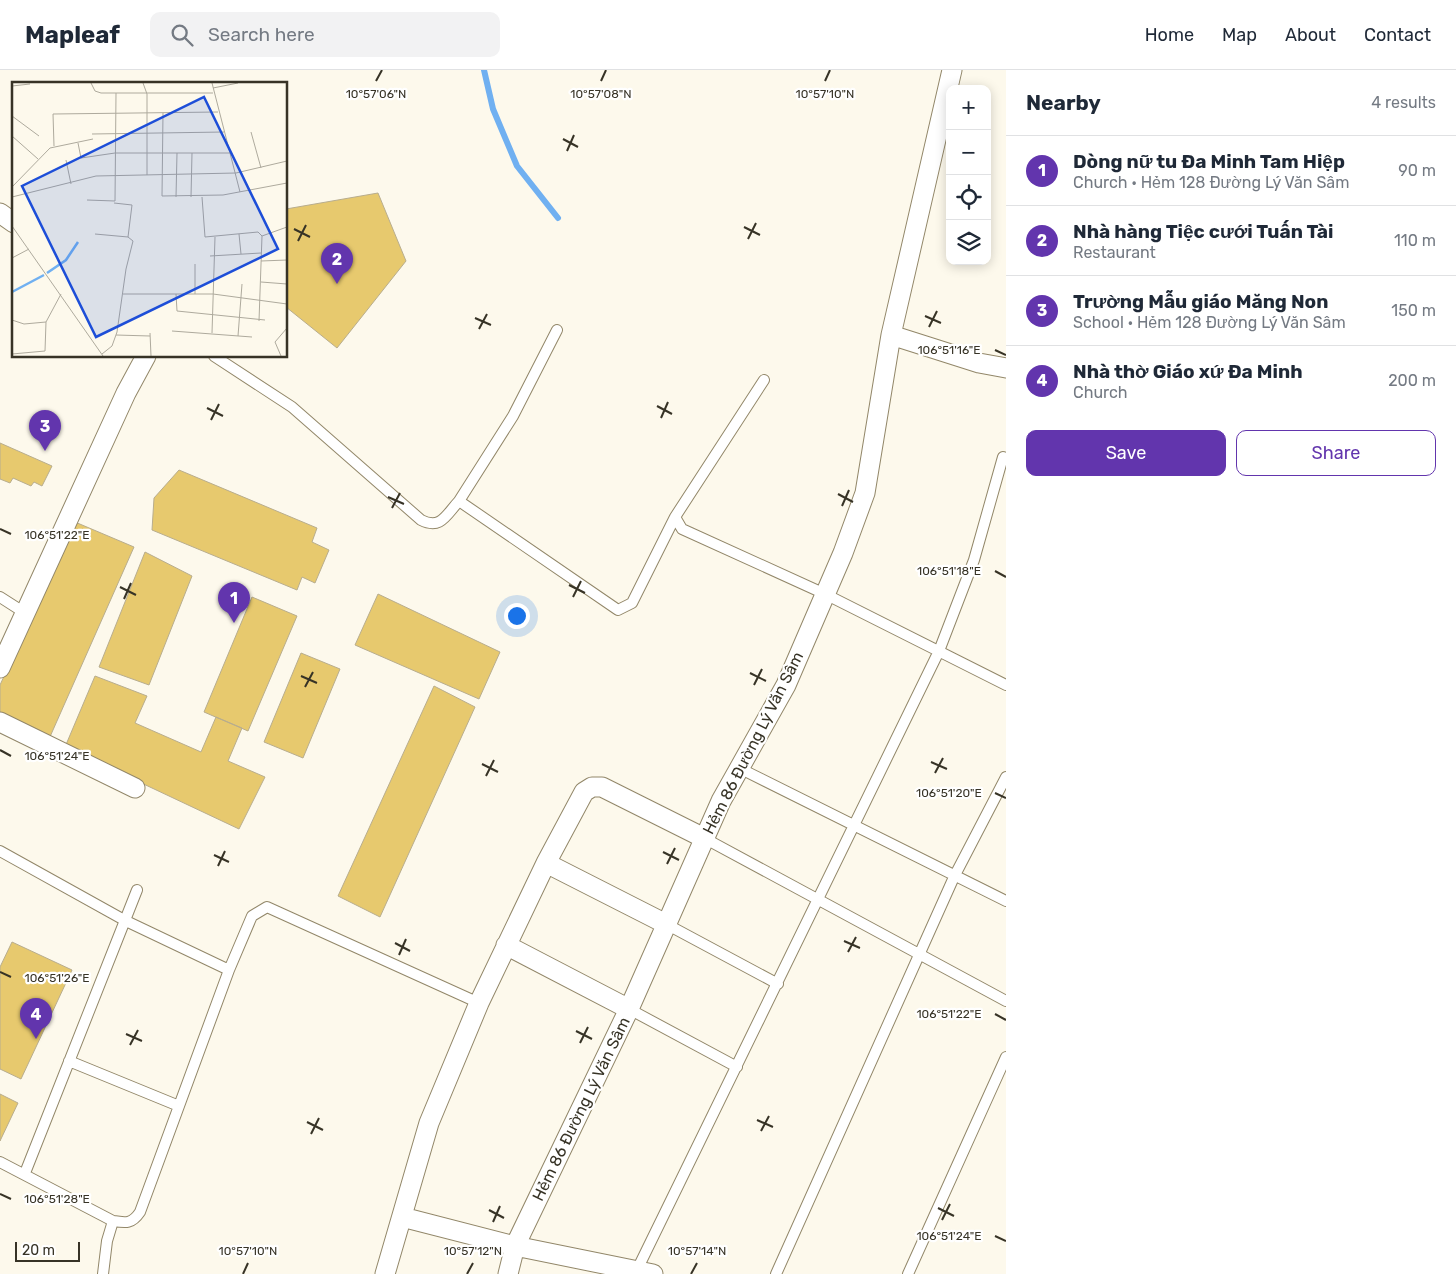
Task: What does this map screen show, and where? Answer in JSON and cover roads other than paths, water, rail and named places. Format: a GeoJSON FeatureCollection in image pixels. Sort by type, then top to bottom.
{"type":"FeatureCollection","features":[{"type":"Feature","properties":{"kind":"street","name":"Hẻm 86 Đường Lý Văn Sâm"},"geometry":{"type":"LineString","coordinates":[[508,1274],[515,1246],[629,1009],[721,801],[786,685],[865,493],[891,335],[952,70]]}},
{"type":"Feature","properties":{"kind":"street"},"geometry":{"type":"LineString","coordinates":[[0,213],[12,221]]}},
{"type":"Feature","properties":{"kind":"street"},"geometry":{"type":"LineString","coordinates":[[891,335],[979,363],[1006,368]]}},
{"type":"Feature","properties":{"kind":"street"},"geometry":{"type":"LineString","coordinates":[[0,668],[126,392],[145,358]]}},
{"type":"Feature","properties":{"kind":"street"},"geometry":{"type":"LineString","coordinates":[[0,722],[135,788]]}},
{"type":"Feature","properties":{"kind":"street"},"geometry":{"type":"LineString","coordinates":[[385,1274],[429,1123],[479,1003],[546,862],[584,792],[592,787],[602,787],[704,838]]}},
{"type":"Feature","properties":{"kind":"street"},"geometry":{"type":"LineString","coordinates":[[546,862],[666,924]]}},
{"type":"Feature","properties":{"kind":"street"},"geometry":{"type":"LineString","coordinates":[[506,946],[629,1009]]}},
{"type":"Feature","properties":{"kind":"street"},"geometry":{"type":"LineString","coordinates":[[402,1217],[515,1246],[645,1273]]}},
{"type":"Feature","properties":{"kind":"lane"},"geometry":{"type":"LineString","coordinates":[[217,358],[292,407],[421,520],[431,525],[439,523],[458,500],[513,416],[557,330]]}},
{"type":"Feature","properties":{"kind":"lane"},"geometry":{"type":"LineString","coordinates":[[458,500],[618,610],[632,603],[675,517],[764,380]]}},
{"type":"Feature","properties":{"kind":"lane"},"geometry":{"type":"LineString","coordinates":[[645,1273],[737,1067],[939,650],[974,560],[1003,457],[1006,458]]}},
{"type":"Feature","properties":{"kind":"lane"},"geometry":{"type":"LineString","coordinates":[[675,517],[682,529],[825,594],[1006,685]]}},
{"type":"Feature","properties":{"kind":"lane"},"geometry":{"type":"LineString","coordinates":[[0,597],[25,613]]}},
{"type":"Feature","properties":{"kind":"lane"},"geometry":{"type":"LineString","coordinates":[[740,768],[954,877],[1006,901]]}},
{"type":"Feature","properties":{"kind":"lane"},"geometry":{"type":"LineString","coordinates":[[776,1274],[954,877],[1006,776]]}},
{"type":"Feature","properties":{"kind":"lane"},"geometry":{"type":"LineString","coordinates":[[704,838],[919,956],[1006,1001]]}},
{"type":"Feature","properties":{"kind":"lane"},"geometry":{"type":"LineString","coordinates":[[0,852],[126,921],[229,970]]}},
{"type":"Feature","properties":{"kind":"lane"},"geometry":{"type":"LineString","coordinates":[[25,1174],[137,890]]}},
{"type":"Feature","properties":{"kind":"lane"},"geometry":{"type":"LineString","coordinates":[[0,1162],[113,1221],[126,1223],[134,1220],[140,1212],[229,970],[252,916],[267,907],[479,1003]]}},
{"type":"Feature","properties":{"kind":"lane"},"geometry":{"type":"LineString","coordinates":[[666,924],[778,984]]}},
{"type":"Feature","properties":{"kind":"lane"},"geometry":{"type":"LineString","coordinates":[[629,1009],[737,1067]]}},
{"type":"Feature","properties":{"kind":"lane"},"geometry":{"type":"LineString","coordinates":[[908,1274],[1006,1057]]}},
{"type":"Feature","properties":{"kind":"lane"},"geometry":{"type":"LineString","coordinates":[[70,1061],[179,1106]]}},
{"type":"Feature","properties":{"kind":"lane"},"geometry":{"type":"LineString","coordinates":[[103,1274],[107,1241],[113,1221]]}},
{"type":"Feature","properties":{"kind":"waterway"},"geometry":{"type":"LineString","coordinates":[[484,70],[493,109],[517,166],[558,218]]}},
{"type":"Feature","properties":{"kind":"place","name":"Nhà hàng Tiệc cưới Tuấn Tài"},"geometry":{"type":"Point","coordinates":[337,284]}},
{"type":"Feature","properties":{"kind":"place","name":"Trường Mẫu giáo Măng Non"},"geometry":{"type":"Point","coordinates":[45,451]}},
{"type":"Feature","properties":{"kind":"place","name":"Dòng nữ tu Đa Minh Tam Hiệp"},"geometry":{"type":"Point","coordinates":[234,623]}},
{"type":"Feature","properties":{"kind":"place","name":"Nhà thờ Giáo xứ Đa Minh"},"geometry":{"type":"Point","coordinates":[36,1039]}}]}
